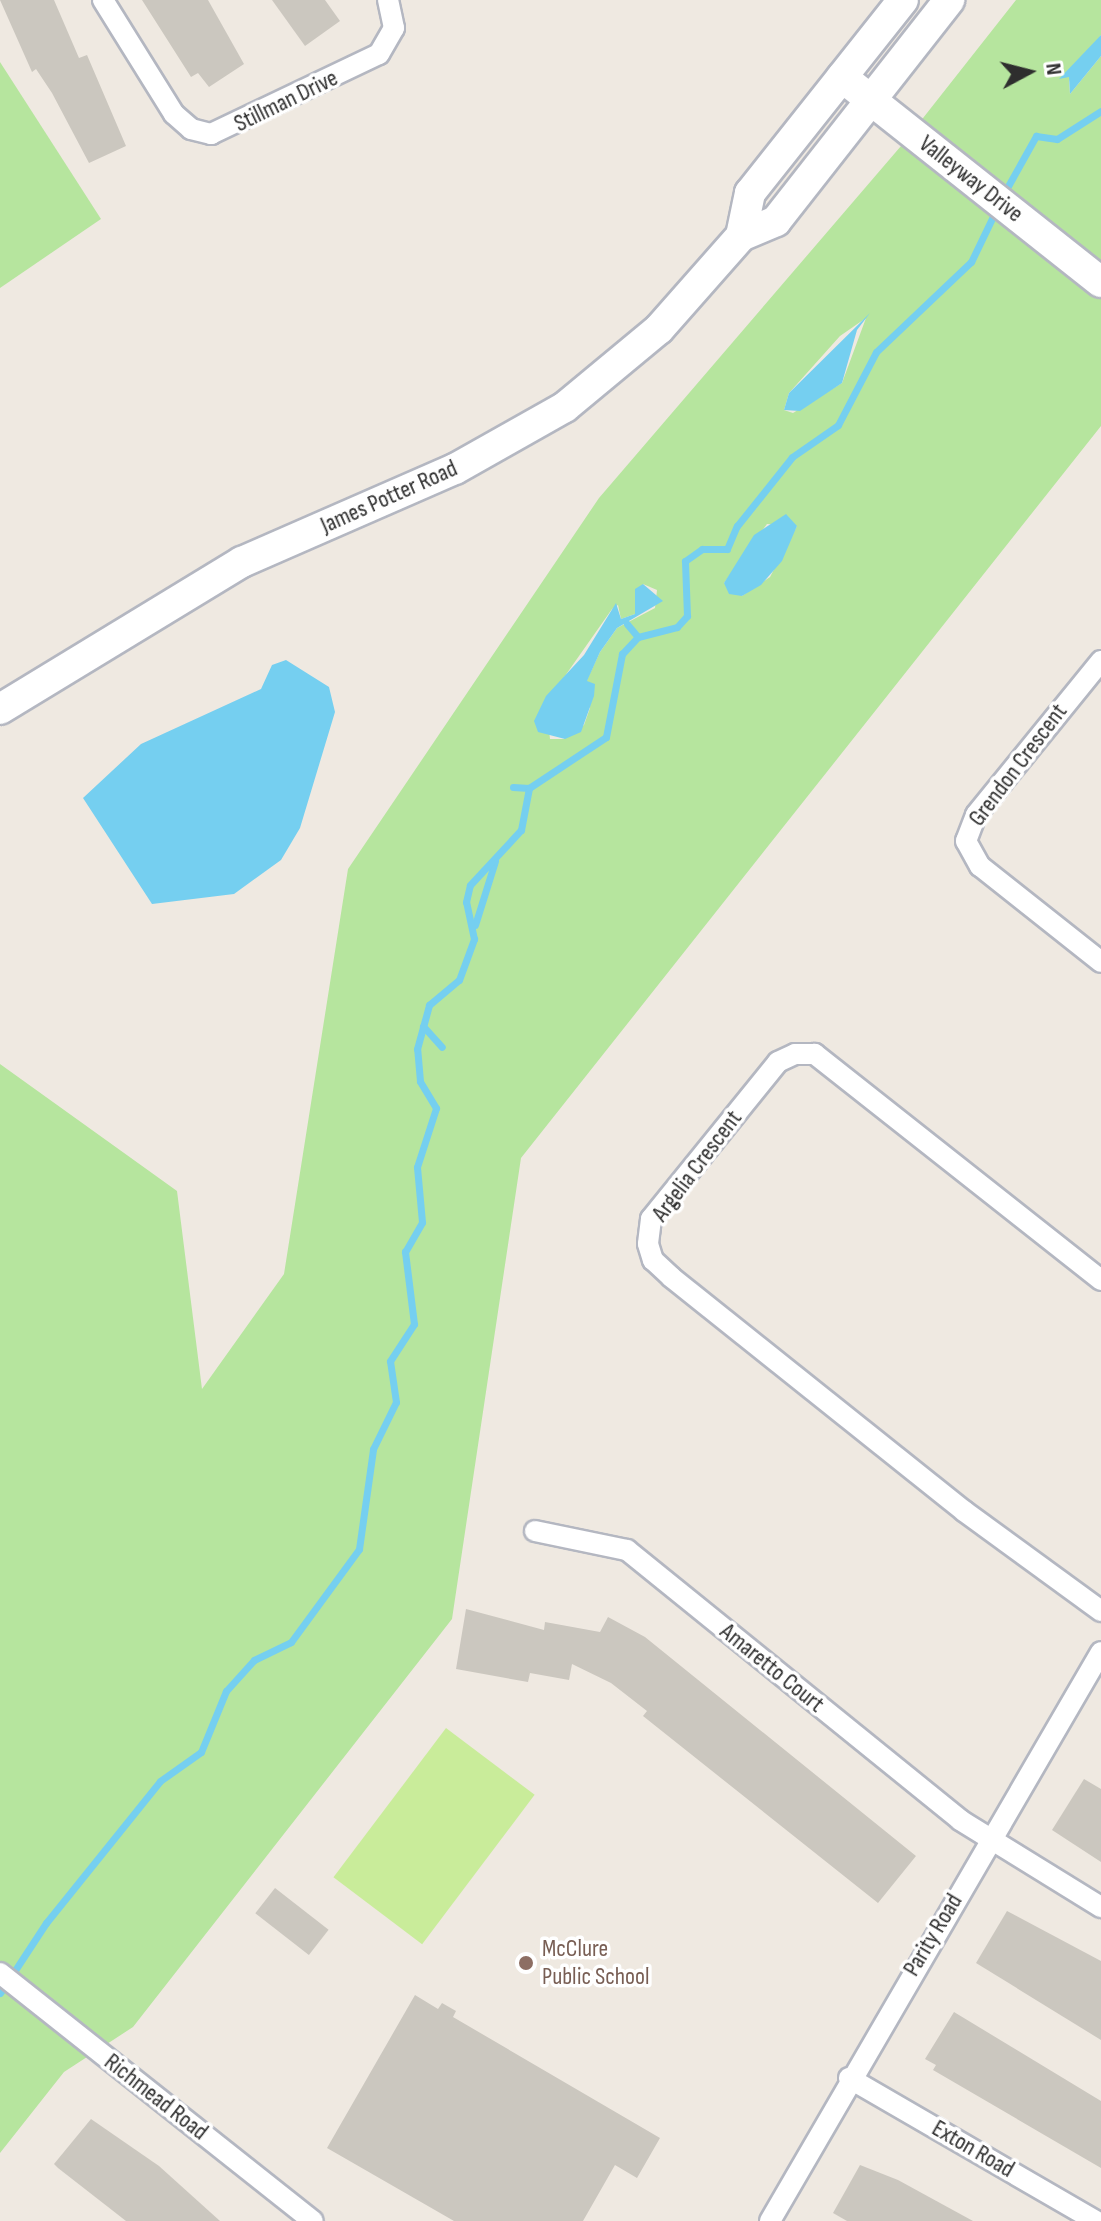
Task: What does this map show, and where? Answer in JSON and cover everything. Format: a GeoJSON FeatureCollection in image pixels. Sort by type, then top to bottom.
{"type":"FeatureCollection","features":[{"type":"Feature","properties":{"kind":"main road","name":"James Potter Road"},"geometry":{"type":"LineString","coordinates":[[741,236],[750,193],[903,0]]}},
{"type":"Feature","properties":{"kind":"main road","name":"James Potter Road"},"geometry":{"type":"LineString","coordinates":[[0,709],[242,562],[455,469],[565,407],[659,329],[741,236],[776,221],[949,0]]}},
{"type":"Feature","properties":{"kind":"main road","name":"Valleyway Drive"},"geometry":{"type":"LineString","coordinates":[[842,77],[1101,282]]}},
{"type":"Feature","properties":{"kind":"street","name":"Stillman Drive"},"geometry":{"type":"LineString","coordinates":[[103,0],[174,114],[191,129],[211,134],[379,54],[394,28],[388,0]]}},
{"type":"Feature","properties":{"kind":"street","name":"Grendon Crescent"},"geometry":{"type":"LineString","coordinates":[[1101,661],[976,815],[966,841],[980,866],[1101,962]]}},
{"type":"Feature","properties":{"kind":"street","name":"Argelia Crescent"},"geometry":{"type":"LineString","coordinates":[[1101,1280],[815,1054],[795,1054],[778,1062],[651,1219],[648,1244],[653,1260],[671,1277],[964,1511],[1101,1611]]}},
{"type":"Feature","properties":{"kind":"street","name":"Amaretto Court"},"geometry":{"type":"LineString","coordinates":[[535,1531],[627,1550],[990,1843],[1101,1907]]}},
{"type":"Feature","properties":{"kind":"street","name":"Parity Road"},"geometry":{"type":"LineString","coordinates":[[770,2221],[849,2078],[1101,1652]]}},
{"type":"Feature","properties":{"kind":"street","name":"Richmead Road"},"geometry":{"type":"LineString","coordinates":[[0,1973],[313,2221]]}},
{"type":"Feature","properties":{"kind":"street","name":"Exton Road"},"geometry":{"type":"LineString","coordinates":[[849,2078],[1096,2221]]}},
{"type":"Feature","properties":{"kind":"green space"},"geometry":{"type":"Polygon","coordinates":[[[1016,0],[1101,0],[1101,35],[1069,81],[1070,94],[1101,56],[1101,426],[521,1158],[452,1619],[133,2027],[64,2072],[0,2153],[0,1064],[177,1191],[202,1389],[284,1274],[348,869],[599,498],[901,146],[1016,0]],[[866,318],[840,336],[789,393],[784,410],[793,413],[842,383],[866,318]],[[767,524],[724,583],[742,596],[770,577],[797,526],[767,524]],[[643,584],[635,614],[621,619],[618,605],[612,609],[546,703],[550,739],[564,739],[584,725],[590,708],[586,682],[600,652],[617,628],[655,608],[657,590],[643,584]]]}},
{"type":"Feature","properties":{"kind":"green space"},"geometry":{"type":"Polygon","coordinates":[[[0,62],[101,219],[0,288],[0,62]]]}},
{"type":"Feature","properties":{"kind":"green space"},"geometry":{"type":"Polygon","coordinates":[[[446,1728],[535,1795],[422,1944],[333,1877],[446,1728]]]}},
{"type":"Feature","properties":{"kind":"water"},"geometry":{"type":"Polygon","coordinates":[[[1101,35],[1101,56],[1070,94],[1069,77],[1059,79],[1101,35]]]}},
{"type":"Feature","properties":{"kind":"water"},"geometry":{"type":"Polygon","coordinates":[[[870,313],[857,330],[842,383],[800,411],[784,410],[789,393],[870,313]]]}},
{"type":"Feature","properties":{"kind":"water"},"geometry":{"type":"Polygon","coordinates":[[[786,514],[797,526],[782,561],[761,585],[742,596],[729,594],[724,583],[754,535],[786,514]]]}},
{"type":"Feature","properties":{"kind":"water"},"geometry":{"type":"Polygon","coordinates":[[[643,584],[663,601],[617,628],[600,652],[587,681],[595,684],[594,696],[581,732],[565,739],[538,732],[534,721],[546,696],[584,655],[616,603],[621,619],[635,614],[635,589],[643,584]]]}},
{"type":"Feature","properties":{"kind":"water"},"geometry":{"type":"Polygon","coordinates":[[[286,660],[329,687],[335,712],[300,828],[281,860],[234,894],[152,904],[83,798],[141,744],[261,689],[272,665],[286,660]]]}},
{"type":"Feature","properties":{"kind":"building"},"geometry":{"type":"Polygon","coordinates":[[[0,0],[54,0],[79,58],[87,55],[126,146],[89,163],[52,93],[36,69],[32,72],[0,0]]]}},
{"type":"Feature","properties":{"kind":"building"},"geometry":{"type":"Polygon","coordinates":[[[142,0],[208,0],[244,64],[209,87],[198,73],[191,77],[142,0]]]}},
{"type":"Feature","properties":{"kind":"building"},"geometry":{"type":"Polygon","coordinates":[[[272,0],[325,0],[340,21],[305,46],[272,0]]]}},
{"type":"Feature","properties":{"kind":"building"},"geometry":{"type":"Polygon","coordinates":[[[466,1609],[544,1630],[545,1622],[600,1632],[608,1617],[645,1637],[916,1856],[878,1903],[643,1716],[647,1711],[611,1683],[572,1664],[569,1680],[530,1673],[528,1682],[456,1669],[466,1609]]]}},
{"type":"Feature","properties":{"kind":"building"},"geometry":{"type":"Polygon","coordinates":[[[1084,1779],[1101,1789],[1101,1862],[1052,1830],[1084,1779]]]}},
{"type":"Feature","properties":{"kind":"building"},"geometry":{"type":"Polygon","coordinates":[[[275,1888],[329,1930],[309,1955],[255,1913],[275,1888]]]}},
{"type":"Feature","properties":{"kind":"building"},"geometry":{"type":"Polygon","coordinates":[[[1007,1911],[1101,1961],[1101,2040],[976,1963],[1007,1911]]]}},
{"type":"Feature","properties":{"kind":"building"},"geometry":{"type":"Polygon","coordinates":[[[415,1995],[438,2009],[442,2003],[456,2011],[453,2017],[660,2138],[637,2178],[615,2165],[583,2221],[454,2221],[327,2148],[415,1995]]]}},
{"type":"Feature","properties":{"kind":"building"},"geometry":{"type":"Polygon","coordinates":[[[954,2012],[1101,2101],[1101,2168],[933,2070],[936,2065],[925,2059],[954,2012]]]}},
{"type":"Feature","properties":{"kind":"building"},"geometry":{"type":"Polygon","coordinates":[[[91,2119],[159,2166],[220,2221],[126,2221],[58,2168],[54,2164],[91,2119]]]}},
{"type":"Feature","properties":{"kind":"building"},"geometry":{"type":"Polygon","coordinates":[[[860,2165],[898,2180],[973,2221],[847,2221],[833,2213],[860,2165]]]}},
{"type":"Feature","properties":{"kind":"waterway"},"geometry":{"type":"LineString","coordinates":[[1003,195],[1036,136],[1057,139],[1101,111]]}},
{"type":"Feature","properties":{"kind":"waterway"},"geometry":{"type":"LineString","coordinates":[[0,1993],[46,1923],[160,1781],[201,1752],[226,1691],[254,1660],[291,1642],[359,1549],[373,1449],[396,1402],[390,1361],[414,1324],[405,1252],[422,1222],[417,1167],[436,1108],[420,1081],[417,1049],[429,1005],[459,980],[474,939],[466,902],[470,885],[521,830],[529,788],[606,737],[622,654],[638,637],[677,627],[687,616],[685,561],[702,549],[727,549],[737,526],[792,457],[838,425],[876,352],[971,262],[996,210]]}},
{"type":"Feature","properties":{"kind":"waterway"},"geometry":{"type":"LineString","coordinates":[[627,624],[638,637]]}},
{"type":"Feature","properties":{"kind":"waterway"},"geometry":{"type":"LineString","coordinates":[[513,787],[529,788]]}},
{"type":"Feature","properties":{"kind":"waterway"},"geometry":{"type":"LineString","coordinates":[[475,925],[495,861]]}},
{"type":"Feature","properties":{"kind":"waterway"},"geometry":{"type":"LineString","coordinates":[[423,1026],[442,1047]]}},
{"type":"Feature","properties":{"kind":"place","name":"McClure Public School"},"geometry":{"type":"Point","coordinates":[526,1963]}}]}
